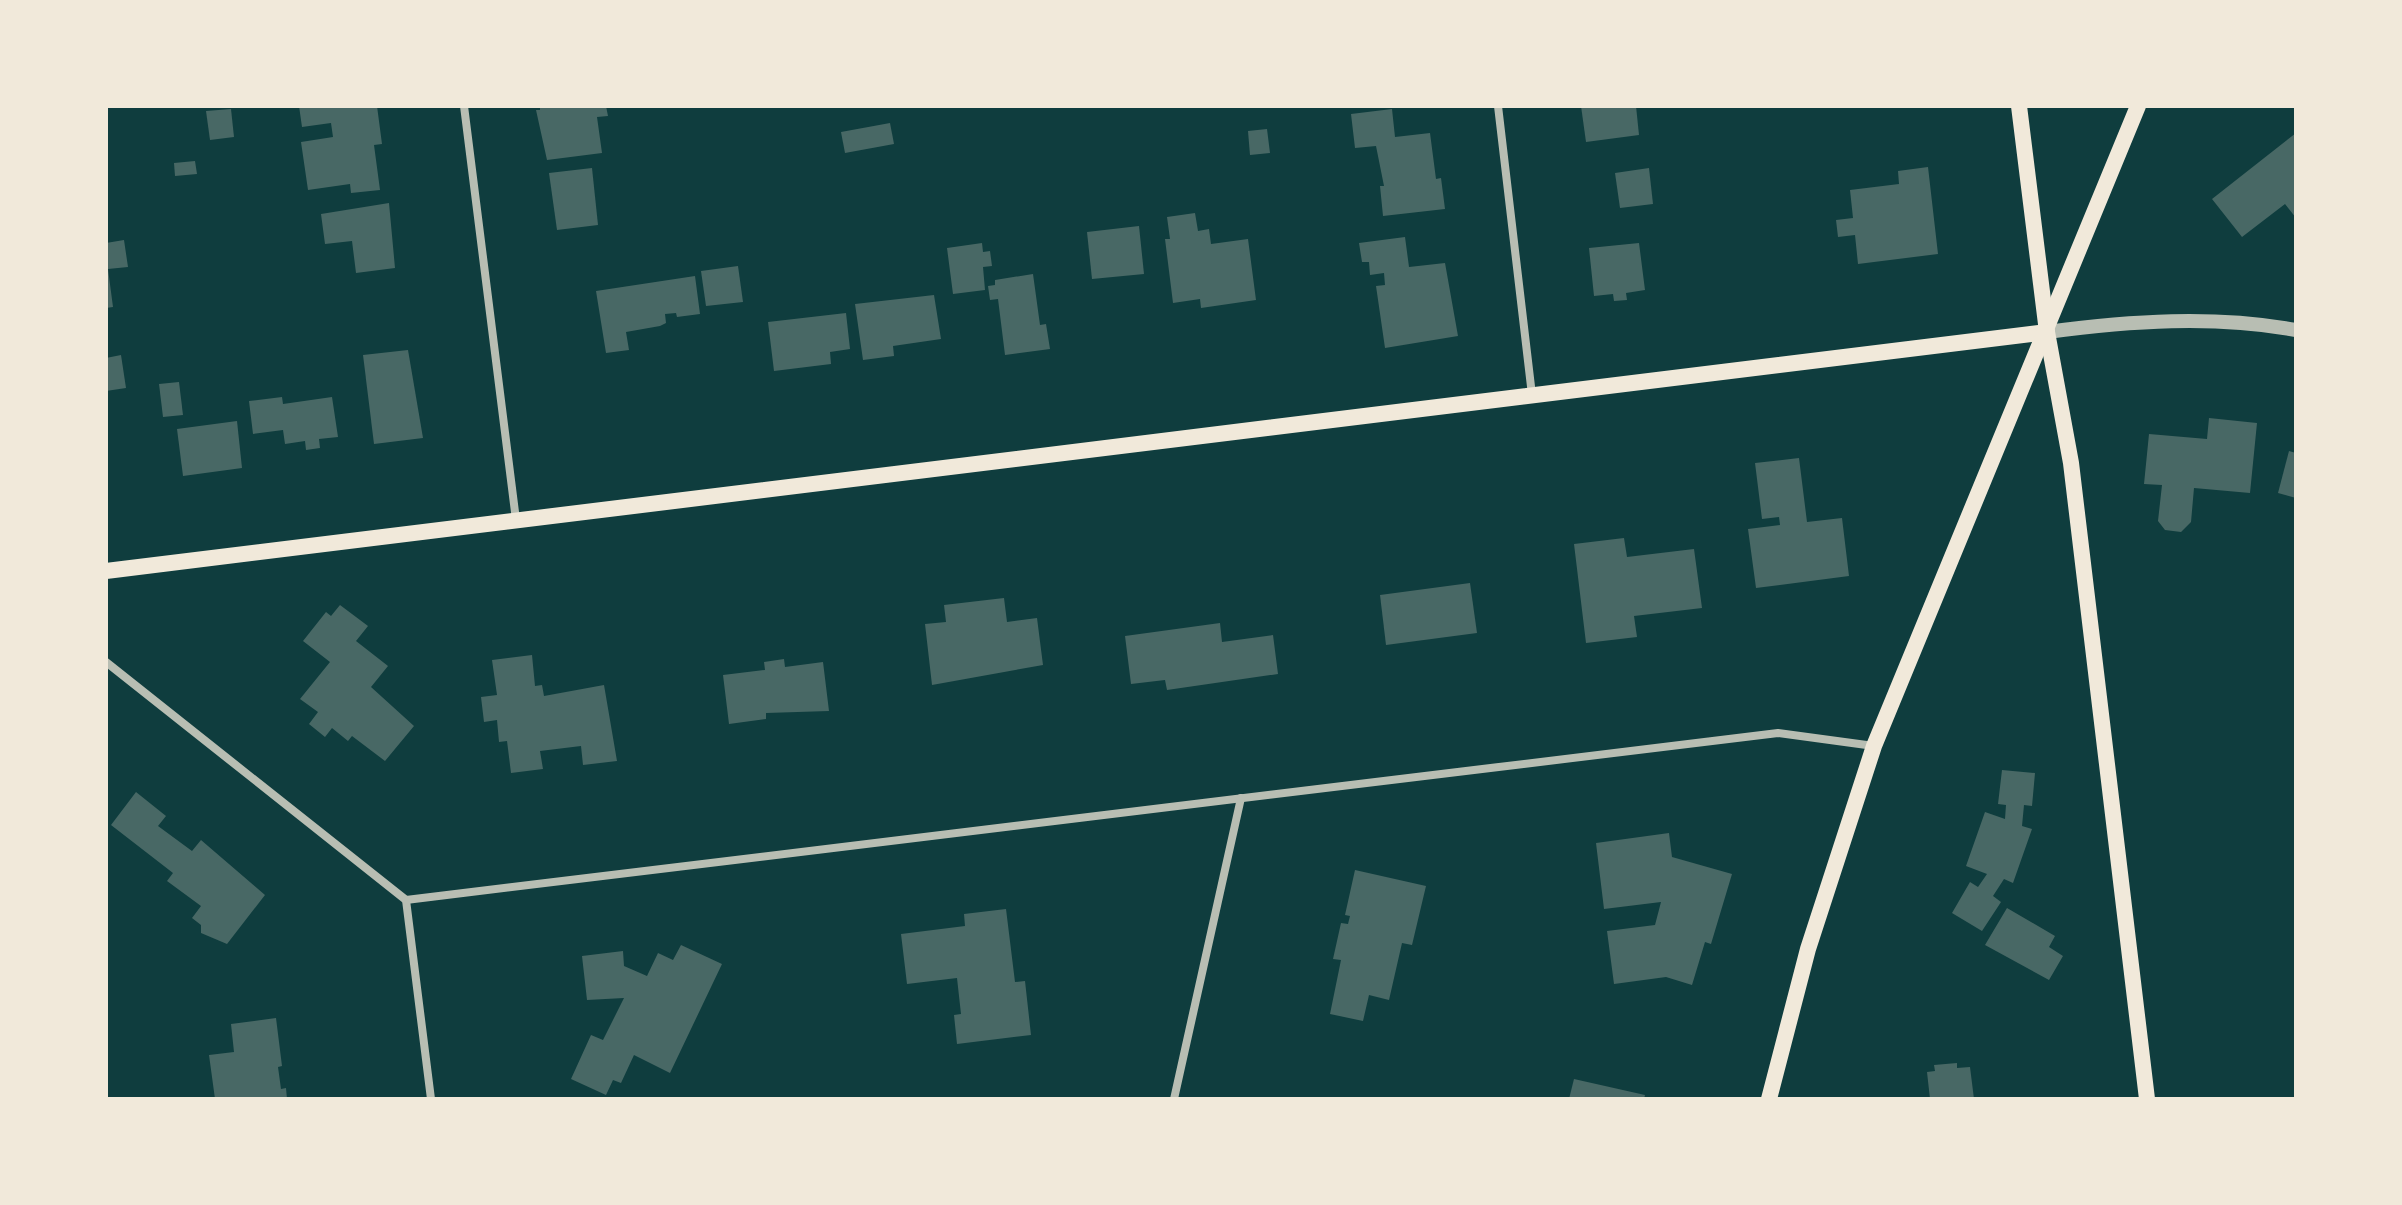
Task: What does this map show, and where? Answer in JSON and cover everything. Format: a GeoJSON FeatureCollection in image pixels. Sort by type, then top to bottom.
{"type":"FeatureCollection","features":[{"type":"Feature","properties":{"kind":"main road"},"geometry":{"type":"LineString","coordinates":[[2019,106],[2047,332],[2071,463],[2147,1099]]}},
{"type":"Feature","properties":{"kind":"main road"},"geometry":{"type":"LineString","coordinates":[[1769,1099],[1808,949],[1874,746],[2138,106]]}},
{"type":"Feature","properties":{"kind":"main road"},"geometry":{"type":"LineString","coordinates":[[106,571],[2047,332]]}},
{"type":"Feature","properties":{"kind":"street"},"geometry":{"type":"LineString","coordinates":[[464,106],[516,520]]}},
{"type":"Feature","properties":{"kind":"street"},"geometry":{"type":"LineString","coordinates":[[1498,106],[1532,397]]}},
{"type":"Feature","properties":{"kind":"street"},"geometry":{"type":"LineString","coordinates":[[2047,332],[2175,320],[2248,323],[2296,330]]}},
{"type":"Feature","properties":{"kind":"street"},"geometry":{"type":"LineString","coordinates":[[106,662],[406,900],[431,1099]]}},
{"type":"Feature","properties":{"kind":"street"},"geometry":{"type":"LineString","coordinates":[[406,900],[1778,733],[1874,746]]}},
{"type":"Feature","properties":{"kind":"street"},"geometry":{"type":"LineString","coordinates":[[1174,1099],[1241,798]]}},
{"type":"Feature","properties":{"kind":"building"},"geometry":{"type":"Polygon","coordinates":[[[299,106],[377,106],[382,144],[374,145],[380,190],[351,193],[350,184],[308,190],[301,142],[333,137],[331,123],[302,127],[299,106]]]}},
{"type":"Feature","properties":{"kind":"building"},"geometry":{"type":"Polygon","coordinates":[[[540,106],[606,106],[608,116],[597,117],[602,153],[547,160],[536,110],[540,110],[540,106]]]}},
{"type":"Feature","properties":{"kind":"building"},"geometry":{"type":"Polygon","coordinates":[[[1581,106],[1636,106],[1639,135],[1586,142],[1581,106]]]}},
{"type":"Feature","properties":{"kind":"building"},"geometry":{"type":"Polygon","coordinates":[[[231,109],[234,137],[210,140],[206,111],[231,109]]]}},
{"type":"Feature","properties":{"kind":"building"},"geometry":{"type":"Polygon","coordinates":[[[1392,109],[1395,137],[1430,133],[1436,179],[1441,178],[1445,209],[1383,216],[1380,186],[1384,186],[1376,146],[1355,148],[1351,114],[1392,109]]]}},
{"type":"Feature","properties":{"kind":"building"},"geometry":{"type":"Polygon","coordinates":[[[890,123],[894,144],[845,153],[841,132],[890,123]]]}},
{"type":"Feature","properties":{"kind":"building"},"geometry":{"type":"Polygon","coordinates":[[[1267,129],[1270,153],[1250,155],[1248,131],[1267,129]]]}},
{"type":"Feature","properties":{"kind":"building"},"geometry":{"type":"Polygon","coordinates":[[[2296,133],[2296,218],[2285,204],[2242,237],[2212,199],[2296,133]]]}},
{"type":"Feature","properties":{"kind":"building"},"geometry":{"type":"Polygon","coordinates":[[[195,161],[197,174],[175,176],[174,163],[195,161]]]}},
{"type":"Feature","properties":{"kind":"building"},"geometry":{"type":"Polygon","coordinates":[[[1928,167],[1938,254],[1858,264],[1855,235],[1838,237],[1836,220],[1853,218],[1850,190],[1899,184],[1898,171],[1928,167]]]}},
{"type":"Feature","properties":{"kind":"building"},"geometry":{"type":"Polygon","coordinates":[[[592,168],[598,225],[557,230],[549,173],[592,168]]]}},
{"type":"Feature","properties":{"kind":"building"},"geometry":{"type":"Polygon","coordinates":[[[1649,168],[1653,204],[1620,208],[1615,173],[1649,168]]]}},
{"type":"Feature","properties":{"kind":"building"},"geometry":{"type":"Polygon","coordinates":[[[389,203],[395,268],[356,273],[352,241],[325,244],[321,214],[389,203]]]}},
{"type":"Feature","properties":{"kind":"building"},"geometry":{"type":"Polygon","coordinates":[[[1195,213],[1198,231],[1209,229],[1211,244],[1248,239],[1256,300],[1201,308],[1200,299],[1173,303],[1165,239],[1170,239],[1167,217],[1195,213]]]}},
{"type":"Feature","properties":{"kind":"building"},"geometry":{"type":"Polygon","coordinates":[[[1139,226],[1144,274],[1092,279],[1087,232],[1139,226]]]}},
{"type":"Feature","properties":{"kind":"building"},"geometry":{"type":"Polygon","coordinates":[[[1405,237],[1409,267],[1445,263],[1458,336],[1385,348],[1376,286],[1385,285],[1384,273],[1370,275],[1369,262],[1362,262],[1359,243],[1405,237]]]}},
{"type":"Feature","properties":{"kind":"building"},"geometry":{"type":"Polygon","coordinates":[[[124,240],[128,267],[108,269],[113,307],[106,308],[106,243],[124,240]]]}},
{"type":"Feature","properties":{"kind":"building"},"geometry":{"type":"Polygon","coordinates":[[[982,243],[983,252],[990,251],[992,266],[983,267],[985,290],[953,294],[947,248],[982,243]]]}},
{"type":"Feature","properties":{"kind":"building"},"geometry":{"type":"Polygon","coordinates":[[[1639,243],[1645,290],[1626,293],[1627,300],[1614,301],[1613,294],[1594,296],[1589,248],[1639,243]]]}},
{"type":"Feature","properties":{"kind":"building"},"geometry":{"type":"Polygon","coordinates":[[[738,266],[743,302],[706,306],[701,271],[738,266]]]}},
{"type":"Feature","properties":{"kind":"building"},"geometry":{"type":"Polygon","coordinates":[[[1033,274],[1040,325],[1046,324],[1050,349],[1005,355],[998,299],[990,300],[988,286],[995,285],[995,280],[1033,274]]]}},
{"type":"Feature","properties":{"kind":"building"},"geometry":{"type":"Polygon","coordinates":[[[695,276],[700,314],[677,317],[676,313],[665,314],[666,323],[660,326],[626,332],[629,350],[606,353],[596,291],[695,276]]]}},
{"type":"Feature","properties":{"kind":"building"},"geometry":{"type":"Polygon","coordinates":[[[934,295],[941,339],[893,346],[894,356],[863,360],[855,304],[934,295]]]}},
{"type":"Feature","properties":{"kind":"building"},"geometry":{"type":"Polygon","coordinates":[[[846,313],[850,349],[830,352],[831,364],[774,371],[768,322],[846,313]]]}},
{"type":"Feature","properties":{"kind":"building"},"geometry":{"type":"Polygon","coordinates":[[[408,350],[423,438],[374,444],[363,355],[408,350]]]}},
{"type":"Feature","properties":{"kind":"building"},"geometry":{"type":"Polygon","coordinates":[[[121,355],[126,388],[106,391],[106,358],[121,355]]]}},
{"type":"Feature","properties":{"kind":"building"},"geometry":{"type":"Polygon","coordinates":[[[179,382],[183,415],[163,417],[159,384],[179,382]]]}},
{"type":"Feature","properties":{"kind":"building"},"geometry":{"type":"Polygon","coordinates":[[[282,397],[283,404],[332,397],[338,437],[319,439],[320,448],[306,450],[305,441],[285,444],[283,430],[253,434],[249,401],[282,397]]]}},
{"type":"Feature","properties":{"kind":"building"},"geometry":{"type":"Polygon","coordinates":[[[2209,418],[2257,423],[2250,493],[2194,488],[2191,522],[2181,532],[2165,530],[2158,521],[2162,485],[2144,484],[2149,434],[2207,439],[2209,418]]]}},
{"type":"Feature","properties":{"kind":"building"},"geometry":{"type":"Polygon","coordinates":[[[237,421],[242,468],[183,476],[177,429],[237,421]]]}},
{"type":"Feature","properties":{"kind":"building"},"geometry":{"type":"Polygon","coordinates":[[[2289,451],[2296,453],[2296,498],[2278,493],[2289,451]]]}},
{"type":"Feature","properties":{"kind":"building"},"geometry":{"type":"Polygon","coordinates":[[[1799,458],[1807,522],[1842,518],[1849,576],[1756,588],[1748,529],[1780,525],[1779,517],[1762,519],[1755,463],[1799,458]]]}},
{"type":"Feature","properties":{"kind":"building"},"geometry":{"type":"Polygon","coordinates":[[[1624,538],[1627,557],[1694,549],[1702,608],[1634,616],[1637,637],[1586,643],[1574,544],[1624,538]]]}},
{"type":"Feature","properties":{"kind":"building"},"geometry":{"type":"Polygon","coordinates":[[[1470,583],[1477,633],[1386,645],[1380,595],[1470,583]]]}},
{"type":"Feature","properties":{"kind":"building"},"geometry":{"type":"Polygon","coordinates":[[[1004,598],[1007,622],[1037,618],[1043,665],[932,685],[925,624],[946,622],[944,605],[1004,598]]]}},
{"type":"Feature","properties":{"kind":"building"},"geometry":{"type":"Polygon","coordinates":[[[340,605],[368,626],[356,641],[388,666],[371,687],[414,726],[385,761],[352,736],[348,741],[332,728],[325,737],[309,724],[318,712],[300,699],[330,662],[303,641],[326,612],[331,616],[340,605]]]}},
{"type":"Feature","properties":{"kind":"building"},"geometry":{"type":"Polygon","coordinates":[[[1220,623],[1222,642],[1273,635],[1278,674],[1167,690],[1165,680],[1131,684],[1125,636],[1220,623]]]}},
{"type":"Feature","properties":{"kind":"building"},"geometry":{"type":"Polygon","coordinates":[[[532,655],[535,686],[542,685],[544,696],[604,685],[617,761],[583,765],[581,746],[540,751],[543,769],[511,773],[507,741],[499,742],[497,720],[484,722],[481,697],[497,695],[492,660],[532,655]]]}},
{"type":"Feature","properties":{"kind":"building"},"geometry":{"type":"Polygon","coordinates":[[[784,659],[785,667],[823,662],[829,711],[766,713],[766,719],[729,724],[723,675],[765,670],[764,662],[784,659]]]}},
{"type":"Feature","properties":{"kind":"building"},"geometry":{"type":"Polygon","coordinates":[[[2002,770],[2035,773],[2032,806],[2024,805],[2022,826],[2032,829],[2013,883],[2004,879],[1993,896],[2001,902],[1982,931],[1952,913],[1970,882],[1978,887],[1987,874],[1966,866],[1985,812],[2005,819],[2006,805],[1998,804],[2002,770]]]}},
{"type":"Feature","properties":{"kind":"building"},"geometry":{"type":"Polygon","coordinates":[[[136,792],[166,816],[158,826],[192,851],[201,840],[265,895],[227,944],[201,933],[201,925],[192,918],[201,906],[167,881],[173,873],[111,825],[136,792]]]}},
{"type":"Feature","properties":{"kind":"building"},"geometry":{"type":"Polygon","coordinates":[[[1669,833],[1672,857],[1732,874],[1711,944],[1705,942],[1692,985],[1666,977],[1614,984],[1607,931],[1655,925],[1661,902],[1604,909],[1596,843],[1669,833]]]}},
{"type":"Feature","properties":{"kind":"building"},"geometry":{"type":"Polygon","coordinates":[[[1355,870],[1426,886],[1412,945],[1402,943],[1389,1000],[1369,995],[1363,1021],[1330,1014],[1341,960],[1333,959],[1341,923],[1348,924],[1350,916],[1345,915],[1355,870]]]}},
{"type":"Feature","properties":{"kind":"building"},"geometry":{"type":"Polygon","coordinates":[[[2007,908],[2055,936],[2049,947],[2063,956],[2049,980],[1985,945],[2007,908]]]}},
{"type":"Feature","properties":{"kind":"building"},"geometry":{"type":"Polygon","coordinates":[[[1006,909],[1015,982],[1025,981],[1031,1035],[957,1044],[954,1015],[961,1014],[957,978],[907,984],[901,934],[965,926],[964,914],[1006,909]]]}},
{"type":"Feature","properties":{"kind":"building"},"geometry":{"type":"Polygon","coordinates":[[[681,945],[722,964],[670,1073],[634,1055],[621,1083],[613,1080],[606,1095],[571,1079],[591,1035],[603,1040],[624,998],[587,1000],[582,956],[623,951],[624,966],[647,976],[658,953],[673,960],[681,945]]]}},
{"type":"Feature","properties":{"kind":"building"},"geometry":{"type":"Polygon","coordinates":[[[276,1018],[282,1066],[278,1067],[281,1089],[286,1088],[287,1099],[215,1099],[209,1055],[234,1052],[231,1024],[276,1018]]]}},
{"type":"Feature","properties":{"kind":"building"},"geometry":{"type":"Polygon","coordinates":[[[1957,1063],[1957,1068],[1970,1067],[1974,1099],[1930,1099],[1927,1072],[1935,1071],[1934,1065],[1957,1063]]]}},
{"type":"Feature","properties":{"kind":"building"},"geometry":{"type":"Polygon","coordinates":[[[1574,1079],[1645,1095],[1644,1099],[1569,1099],[1574,1079]]]}}]}
